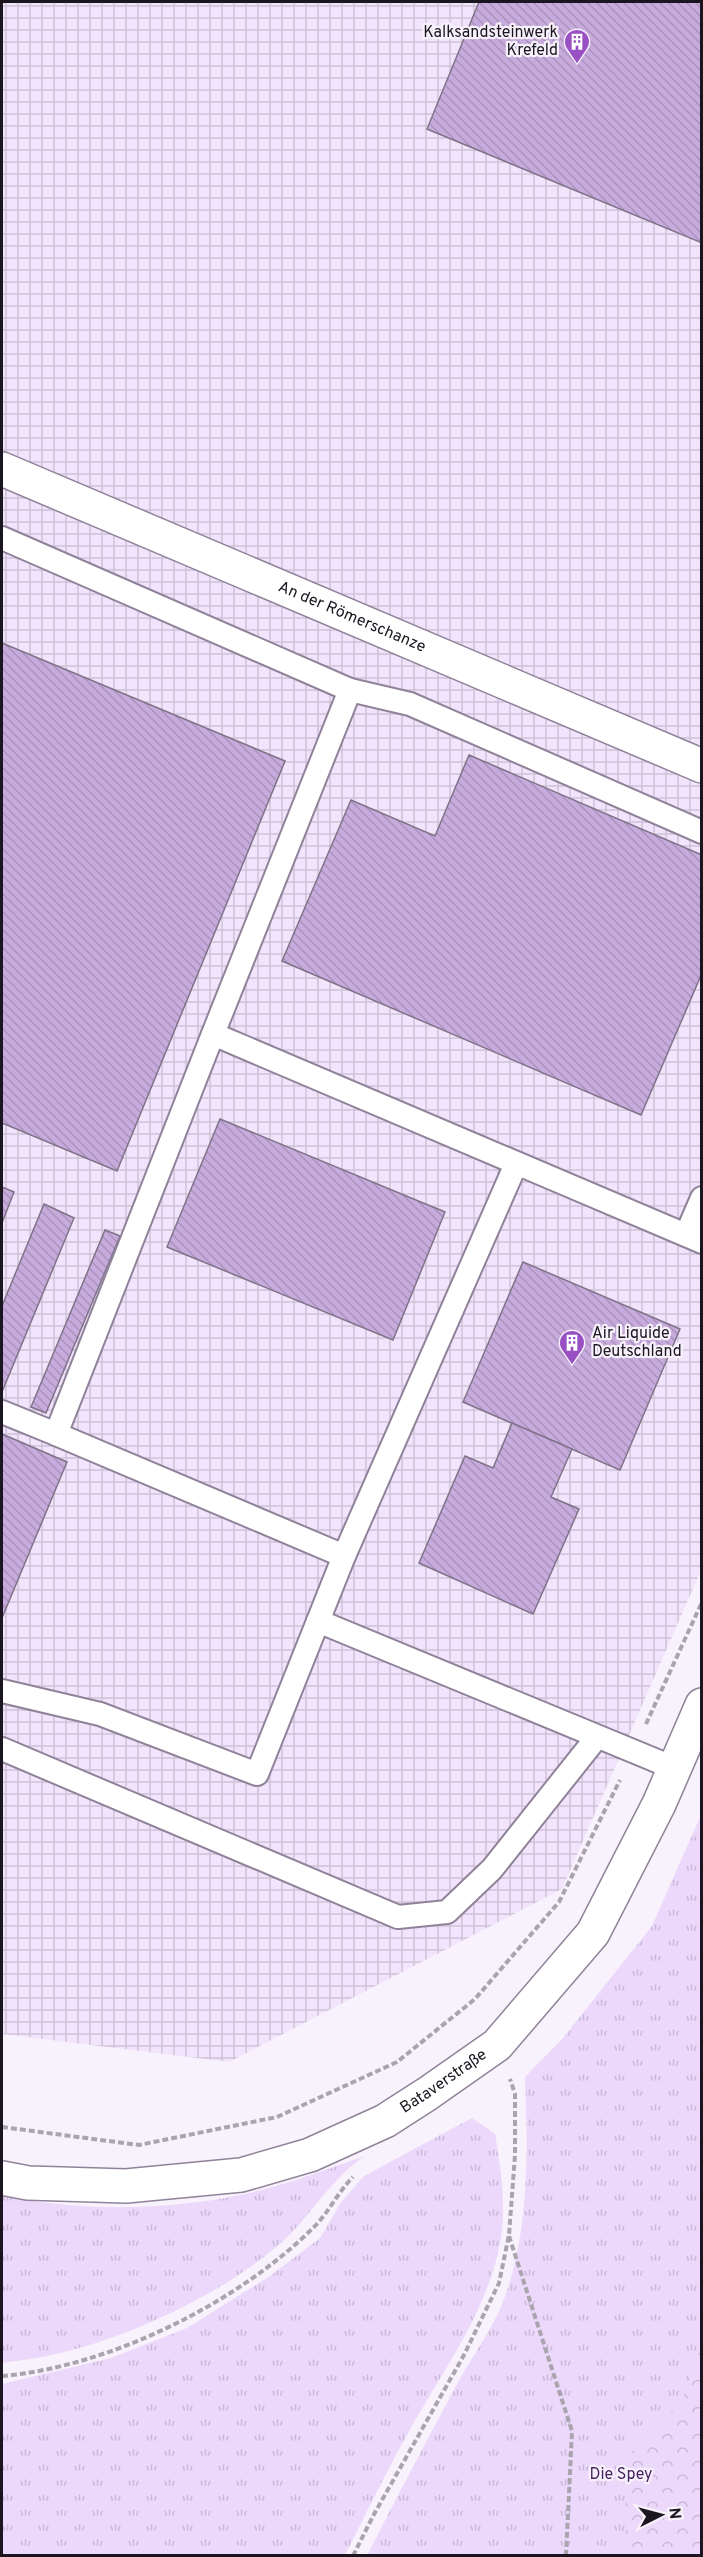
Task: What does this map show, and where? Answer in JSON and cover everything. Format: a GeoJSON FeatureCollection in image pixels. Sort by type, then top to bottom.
{"type":"FeatureCollection","features":[{"type":"Feature","properties":{"kind":"street","name":"An der Römerschanze"},"geometry":{"type":"LineString","coordinates":[[2,469],[702,766]]}},
{"type":"Feature","properties":{"kind":"street","name":"Bataverstraße"},"geometry":{"type":"LineString","coordinates":[[2,2178],[28,2183],[126,2186],[241,2175],[310,2155],[385,2121],[497,2045],[593,1934],[659,1804],[702,1705]]}},
{"type":"Feature","properties":{"kind":"lane"},"geometry":{"type":"LineString","coordinates":[[2,538],[350,690],[411,704],[702,832]]}},
{"type":"Feature","properties":{"kind":"lane"},"geometry":{"type":"LineString","coordinates":[[56,1434],[350,690]]}},
{"type":"Feature","properties":{"kind":"lane"},"geometry":{"type":"LineString","coordinates":[[213,1034],[694,1239],[702,1198]]}},
{"type":"Feature","properties":{"kind":"lane"},"geometry":{"type":"LineString","coordinates":[[2,1690],[100,1714],[257,1773],[345,1556],[516,1164]]}},
{"type":"Feature","properties":{"kind":"lane"},"geometry":{"type":"LineString","coordinates":[[2,1412],[345,1556]]}},
{"type":"Feature","properties":{"kind":"lane"},"geometry":{"type":"LineString","coordinates":[[318,1620],[674,1768]]}},
{"type":"Feature","properties":{"kind":"lane"},"geometry":{"type":"LineString","coordinates":[[2,1749],[398,1917],[447,1912],[492,1869],[597,1737]]}},
{"type":"Feature","properties":{"kind":"path"},"geometry":{"type":"LineString","coordinates":[[2,2127],[139,2145],[277,2116],[397,2062],[475,1999],[559,1902],[633,1752],[702,1602]]}},
{"type":"Feature","properties":{"kind":"path"},"geometry":{"type":"LineString","coordinates":[[353,2556],[373,2516],[464,2355],[499,2283],[509,2235],[515,2155],[515,2094],[509,2075],[501,2082]]}},
{"type":"Feature","properties":{"kind":"path"},"geometry":{"type":"LineString","coordinates":[[2,2376],[74,2364],[138,2340],[207,2307],[268,2266],[315,2226],[357,2172]]}},
{"type":"Feature","properties":{"kind":"path"},"geometry":{"type":"LineString","coordinates":[[509,2235],[572,2432],[566,2556]]}},
{"type":"Feature","properties":{"kind":"shaded area"},"geometry":{"type":"Polygon","coordinates":[[[2,2],[701,2],[701,1570],[562,1889],[229,2062],[2,2034],[2,2]]]}},
{"type":"Feature","properties":{"kind":"green space","name":"Die Spey"},"geometry":{"type":"Polygon","coordinates":[[[701,1815],[701,2555],[367,2556],[456,2386],[496,2317],[510,2280],[517,2252],[525,2194],[527,2135],[525,2077],[563,2038],[652,1926],[701,1815]]]}},
{"type":"Feature","properties":{"kind":"green space"},"geometry":{"type":"Polygon","coordinates":[[[472,2118],[495,2134],[503,2212],[501,2238],[495,2263],[487,2288],[465,2336],[403,2442],[345,2555],[2,2555],[2,2384],[111,2358],[187,2328],[270,2276],[320,2238],[342,2201],[364,2176],[472,2118]]]}},
{"type":"Feature","properties":{"kind":"green space"},"geometry":{"type":"Polygon","coordinates":[[[365,2156],[342,2175],[283,2241],[260,2260],[207,2294],[178,2310],[118,2336],[46,2356],[2,2363],[2,2196],[57,2204],[113,2207],[197,2202],[261,2190],[365,2156]]]}},
{"type":"Feature","properties":{"kind":"green space"},"geometry":{"type":"Polygon","coordinates":[[[701,2347],[701,2555],[623,2555],[626,2549],[625,2463],[682,2399],[701,2347]]]}},
{"type":"Feature","properties":{"kind":"building","name":"Kalksandsteinwerk Krefeld"},"geometry":{"type":"Polygon","coordinates":[[[479,2],[702,2],[702,243],[427,129],[479,2]]]}},
{"type":"Feature","properties":{"kind":"building"},"geometry":{"type":"Polygon","coordinates":[[[2,643],[285,761],[117,1171],[2,1123],[2,643]]]}},
{"type":"Feature","properties":{"kind":"building"},"geometry":{"type":"Polygon","coordinates":[[[469,755],[702,855],[702,973],[641,1115],[282,961],[351,800],[435,836],[469,755]]]}},
{"type":"Feature","properties":{"kind":"building"},"geometry":{"type":"Polygon","coordinates":[[[220,1119],[445,1212],[393,1340],[167,1247],[220,1119]]]}},
{"type":"Feature","properties":{"kind":"building"},"geometry":{"type":"Polygon","coordinates":[[[2,1187],[14,1192],[2,1223],[2,1187]]]}},
{"type":"Feature","properties":{"kind":"building"},"geometry":{"type":"Polygon","coordinates":[[[44,1204],[74,1218],[2,1392],[2,1306],[44,1204]]]}},
{"type":"Feature","properties":{"kind":"building"},"geometry":{"type":"Polygon","coordinates":[[[105,1230],[120,1236],[46,1413],[31,1407],[105,1230]]]}},
{"type":"Feature","properties":{"kind":"building","name":"Air Liquide Deutschland"},"geometry":{"type":"Polygon","coordinates":[[[523,1262],[680,1329],[620,1470],[463,1402],[523,1262]]]}},
{"type":"Feature","properties":{"kind":"building"},"geometry":{"type":"Polygon","coordinates":[[[512,1423],[572,1449],[551,1497],[579,1509],[533,1614],[419,1563],[465,1456],[493,1468],[512,1423]]]}},
{"type":"Feature","properties":{"kind":"building"},"geometry":{"type":"Polygon","coordinates":[[[2,1434],[67,1462],[2,1618],[2,1434]]]}},
{"type":"Feature","properties":{"kind":"place","name":"Kalksandsteinwerk Krefeld"},"geometry":{"type":"Point","coordinates":[577,65]}},
{"type":"Feature","properties":{"kind":"place","name":"Air Liquide Deutschland"},"geometry":{"type":"Point","coordinates":[572,1366]}}]}
